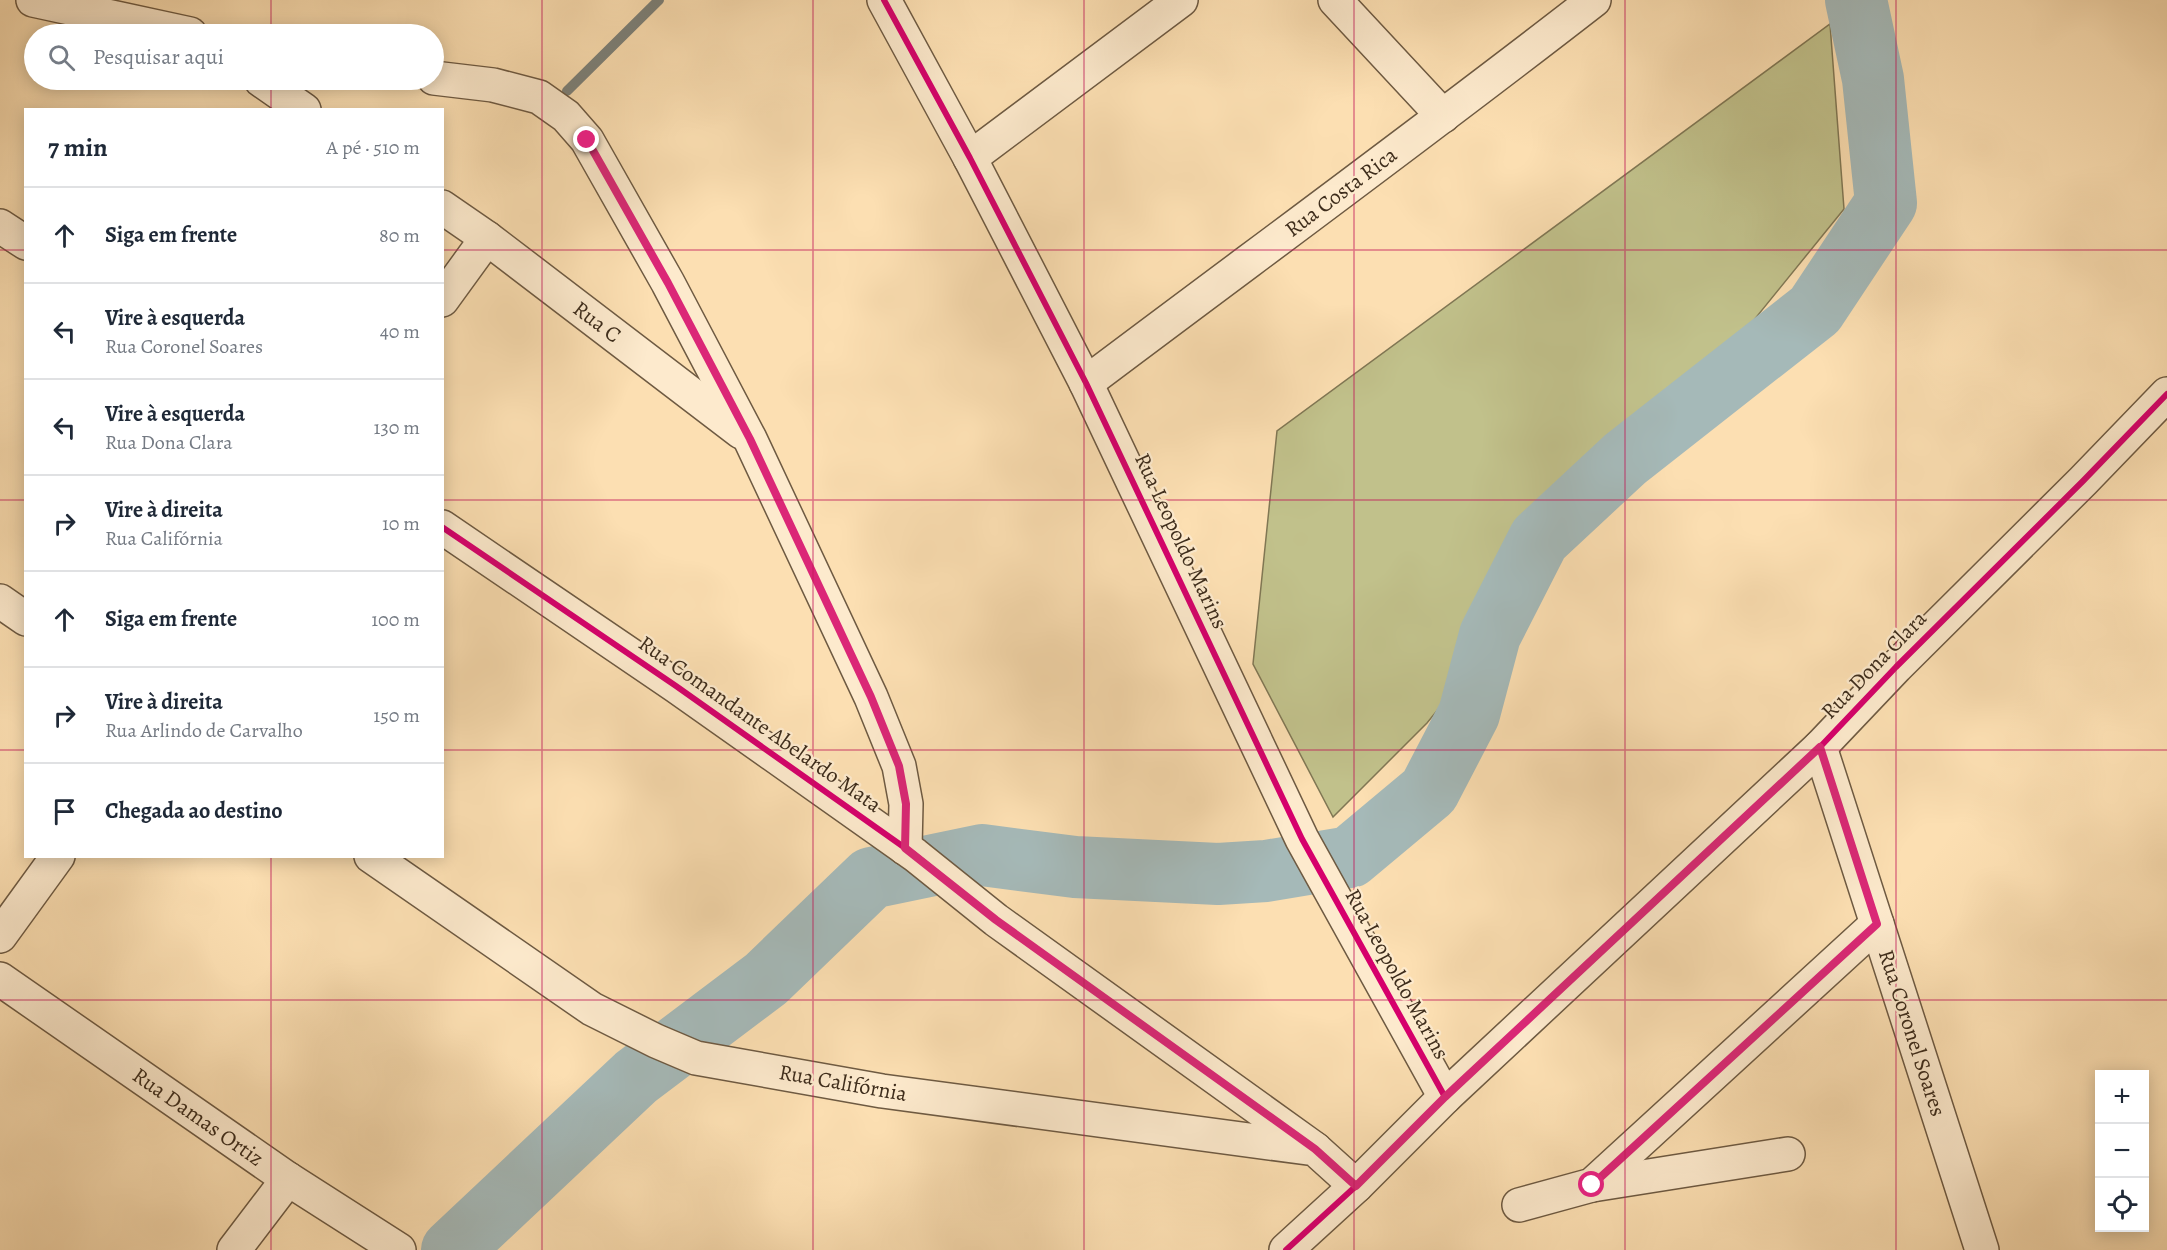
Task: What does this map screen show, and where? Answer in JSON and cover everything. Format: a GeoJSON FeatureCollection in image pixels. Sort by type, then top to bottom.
{"type":"FeatureCollection","features":[{"type":"Feature","properties":{"kind":"street"},"geometry":{"type":"LineString","coordinates":[[33,0],[144,24]]}},
{"type":"Feature","properties":{"kind":"street","name":"Rua Leopoldo Marins"},"geometry":{"type":"LineString","coordinates":[[884,0],[970,159],[1086,383],[1302,839],[1445,1097]]}},
{"type":"Feature","properties":{"kind":"street"},"geometry":{"type":"LineString","coordinates":[[970,159],[1181,0]]}},
{"type":"Feature","properties":{"kind":"street"},"geometry":{"type":"LineString","coordinates":[[1335,0],[1443,116]]}},
{"type":"Feature","properties":{"kind":"street","name":"Rua Costa Rica"},"geometry":{"type":"LineString","coordinates":[[1086,383],[1594,0]]}},
{"type":"Feature","properties":{"kind":"street"},"geometry":{"type":"LineString","coordinates":[[444,79],[493,85],[539,97],[566,116],[587,140],[632,217],[750,439],[871,697],[899,766],[920,859]]}},
{"type":"Feature","properties":{"kind":"street"},"geometry":{"type":"LineString","coordinates":[[275,90],[301,108]]}},
{"type":"Feature","properties":{"kind":"street","name":"Rua C"},"geometry":{"type":"LineString","coordinates":[[444,208],[487,238],[750,439]]}},
{"type":"Feature","properties":{"kind":"street"},"geometry":{"type":"LineString","coordinates":[[0,226],[24,242]]}},
{"type":"Feature","properties":{"kind":"street"},"geometry":{"type":"LineString","coordinates":[[444,297],[487,238]]}},
{"type":"Feature","properties":{"kind":"street","name":"Rua Dona Clara"},"geometry":{"type":"LineString","coordinates":[[1286,1250],[1356,1186],[1445,1097],[1820,747],[1896,667],[2167,394]]}},
{"type":"Feature","properties":{"kind":"street","name":"Rua Comandante Abelardo Mata"},"geometry":{"type":"LineString","coordinates":[[444,528],[920,859],[996,920],[1315,1149]]}},
{"type":"Feature","properties":{"kind":"street"},"geometry":{"type":"LineString","coordinates":[[0,601],[24,618]]}},
{"type":"Feature","properties":{"kind":"street","name":"Rua Coronel Soares"},"geometry":{"type":"LineString","coordinates":[[1820,747],[1983,1250]]}},
{"type":"Feature","properties":{"kind":"street"},"geometry":{"type":"LineString","coordinates":[[0,936],[57,858]]}},
{"type":"Feature","properties":{"kind":"street","name":"Rua Califórnia"},"geometry":{"type":"LineString","coordinates":[[374,858],[592,1009],[696,1058],[882,1091],[1315,1149]]}},
{"type":"Feature","properties":{"kind":"street"},"geometry":{"type":"LineString","coordinates":[[1592,1185],[1877,924]]}},
{"type":"Feature","properties":{"kind":"street","name":"Rua Damas Ortiz"},"geometry":{"type":"LineString","coordinates":[[0,980],[288,1179],[399,1250]]}},
{"type":"Feature","properties":{"kind":"street"},"geometry":{"type":"LineString","coordinates":[[1315,1149],[1356,1186]]}},
{"type":"Feature","properties":{"kind":"street"},"geometry":{"type":"LineString","coordinates":[[1519,1205],[1592,1185],[1788,1154]]}},
{"type":"Feature","properties":{"kind":"street"},"geometry":{"type":"LineString","coordinates":[[234,1250],[288,1179]]}},
{"type":"Feature","properties":{"kind":"green space"},"geometry":{"type":"Polygon","coordinates":[[[1830,24],[1844,209],[1427,723],[1333,817],[1253,664],[1277,431],[1830,24]]]}},
{"type":"Feature","properties":{"kind":"waterway"},"geometry":{"type":"LineString","coordinates":[[567,91],[659,0]]}},
{"type":"Feature","properties":{"kind":"waterway"},"geometry":{"type":"LineString","coordinates":[[452,1250],[636,1077],[766,979],[871,878],[982,855],[1075,867],[1218,874],[1266,871],[1350,857],[1429,791],[1469,714],[1490,635],[1539,539],[1625,459],[1815,310],[1886,203],[1873,79],[1856,0]]}},
{"type":"Feature","properties":{"kind":"cycle path"},"geometry":{"type":"LineString","coordinates":[[884,0],[970,158],[1086,383],[1302,839],[1445,1097]]}},
{"type":"Feature","properties":{"kind":"cycle path"},"geometry":{"type":"LineString","coordinates":[[1286,1250],[1356,1186],[1445,1097],[1820,747],[1896,667],[2167,394]]}},
{"type":"Feature","properties":{"kind":"cycle path"},"geometry":{"type":"LineString","coordinates":[[444,528],[676,686],[915,855],[996,920],[1315,1149]]}},
{"type":"Feature","properties":{"kind":"route"},"geometry":{"type":"LineString","coordinates":[[587,140],[668,283],[750,439],[871,697],[899,766],[906,804],[905,848],[996,920],[1315,1149],[1356,1186],[1445,1097],[1820,747],[1877,924],[1592,1185]]}}]}
